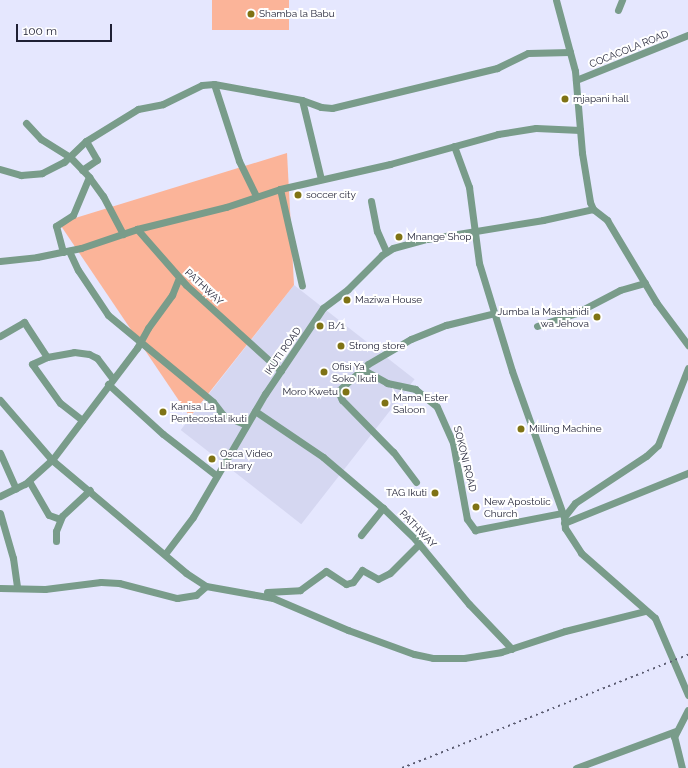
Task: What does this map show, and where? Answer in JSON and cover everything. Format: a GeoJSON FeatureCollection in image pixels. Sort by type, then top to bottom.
{"type":"FeatureCollection","features":[{"type":"Feature","properties":{"kind":"street"},"geometry":{"type":"LineString","coordinates":[[556,0],[576,80],[588,196],[594,209],[607,220],[645,283],[688,345]]}},
{"type":"Feature","properties":{"kind":"street"},"geometry":{"type":"LineString","coordinates":[[618,10],[622,0]]}},
{"type":"Feature","properties":{"kind":"street","name":"COCACOLA ROAD"},"geometry":{"type":"LineString","coordinates":[[576,80],[688,35]]}},
{"type":"Feature","properties":{"kind":"street"},"geometry":{"type":"LineString","coordinates":[[0,169],[20,175],[38,174],[70,157],[86,141],[138,109],[163,104],[202,85],[214,84],[302,100],[321,107],[342,107],[497,68],[528,53],[570,52]]}},
{"type":"Feature","properties":{"kind":"street"},"geometry":{"type":"LineString","coordinates":[[214,84],[239,161],[256,196]]}},
{"type":"Feature","properties":{"kind":"street"},"geometry":{"type":"LineString","coordinates":[[302,100],[321,179]]}},
{"type":"Feature","properties":{"kind":"street"},"geometry":{"type":"LineString","coordinates":[[26,123],[41,138],[70,157],[89,177],[103,196],[123,234]]}},
{"type":"Feature","properties":{"kind":"street"},"geometry":{"type":"LineString","coordinates":[[0,261],[66,252],[137,229],[226,207],[280,189],[523,130],[580,130]]}},
{"type":"Feature","properties":{"kind":"street"},"geometry":{"type":"LineString","coordinates":[[82,170],[97,160],[86,141]]}},
{"type":"Feature","properties":{"kind":"street"},"geometry":{"type":"LineString","coordinates":[[454,146],[469,187],[479,263],[512,371],[563,517],[581,553],[655,618],[661,628],[688,695]]}},
{"type":"Feature","properties":{"kind":"street"},"geometry":{"type":"LineString","coordinates":[[89,177],[73,215],[56,226],[66,252],[81,276],[108,316],[213,402],[223,415],[246,425]]}},
{"type":"Feature","properties":{"kind":"street"},"geometry":{"type":"LineString","coordinates":[[280,189],[302,286]]}},
{"type":"Feature","properties":{"kind":"street"},"geometry":{"type":"LineString","coordinates":[[371,201],[377,231],[386,251]]}},
{"type":"Feature","properties":{"kind":"street","name":"IKUTI ROAD"},"geometry":{"type":"LineString","coordinates":[[165,554],[193,517],[246,425],[322,308],[348,289],[386,251],[400,246],[474,230],[543,220],[594,209]]}},
{"type":"Feature","properties":{"kind":"street","name":"PATHWAY"},"geometry":{"type":"LineString","coordinates":[[137,229],[180,278],[281,371]]}},
{"type":"Feature","properties":{"kind":"street"},"geometry":{"type":"LineString","coordinates":[[0,496],[29,481],[52,460],[140,341],[172,295],[180,278]]}},
{"type":"Feature","properties":{"kind":"street"},"geometry":{"type":"LineString","coordinates":[[537,326],[576,312],[620,290],[645,283]]}},
{"type":"Feature","properties":{"kind":"street"},"geometry":{"type":"LineString","coordinates":[[416,482],[393,452],[339,396],[340,388],[362,369],[428,332],[495,312]]}},
{"type":"Feature","properties":{"kind":"street"},"geometry":{"type":"LineString","coordinates":[[0,336],[24,322],[47,357]]}},
{"type":"Feature","properties":{"kind":"street"},"geometry":{"type":"LineString","coordinates":[[82,420],[60,403],[32,364],[47,357],[74,352],[89,354],[97,358],[110,381],[163,434],[216,476]]}},
{"type":"Feature","properties":{"kind":"street"},"geometry":{"type":"LineString","coordinates":[[563,517],[575,503],[646,456],[658,445],[688,368]]}},
{"type":"Feature","properties":{"kind":"street","name":"SOKONI ROAD"},"geometry":{"type":"LineString","coordinates":[[362,369],[386,383],[415,389],[437,407],[452,443],[467,519],[475,530],[563,517]]}},
{"type":"Feature","properties":{"kind":"street"},"geometry":{"type":"LineString","coordinates":[[0,400],[52,460],[206,586],[273,598],[348,630],[414,654],[433,658],[464,658],[512,649],[565,631],[645,610]]}},
{"type":"Feature","properties":{"kind":"street","name":"PATHWAY"},"geometry":{"type":"LineString","coordinates":[[255,411],[323,457],[383,508],[419,544],[469,604],[512,649]]}},
{"type":"Feature","properties":{"kind":"street"},"geometry":{"type":"LineString","coordinates":[[0,453],[16,489]]}},
{"type":"Feature","properties":{"kind":"street"},"geometry":{"type":"LineString","coordinates":[[563,517],[688,473]]}},
{"type":"Feature","properties":{"kind":"street"},"geometry":{"type":"LineString","coordinates":[[29,481],[50,515],[60,519]]}},
{"type":"Feature","properties":{"kind":"street"},"geometry":{"type":"LineString","coordinates":[[56,541],[56,531],[60,519],[90,490]]}},
{"type":"Feature","properties":{"kind":"street"},"geometry":{"type":"LineString","coordinates":[[361,534],[383,508]]}},
{"type":"Feature","properties":{"kind":"street"},"geometry":{"type":"LineString","coordinates":[[0,513],[13,558],[17,586]]}},
{"type":"Feature","properties":{"kind":"street"},"geometry":{"type":"LineString","coordinates":[[267,592],[300,590],[326,571],[346,584],[353,582],[362,570],[378,579],[390,573],[419,544]]}},
{"type":"Feature","properties":{"kind":"street"},"geometry":{"type":"LineString","coordinates":[[0,588],[17,586],[45,589],[112,582],[177,598],[196,595],[206,586]]}},
{"type":"Feature","properties":{"kind":"street"},"geometry":{"type":"LineString","coordinates":[[682,768],[675,746],[688,710]]}},
{"type":"Feature","properties":{"kind":"street"},"geometry":{"type":"LineString","coordinates":[[576,768],[682,726]]}},
{"type":"Feature","properties":{"kind":"shaded area","name":"Shamba la Babu"},"geometry":{"type":"Polygon","coordinates":[[[212,0],[289,0],[289,30],[212,30],[212,0]]]}},
{"type":"Feature","properties":{"kind":"shaded area"},"geometry":{"type":"Polygon","coordinates":[[[287,153],[294,285],[190,417],[59,223],[287,153]]]}},
{"type":"Feature","properties":{"kind":"shaded area"},"geometry":{"type":"Polygon","coordinates":[[[294,285],[415,379],[301,524],[181,430],[294,285]]]}},
{"type":"Feature","properties":{"kind":"railway"},"geometry":{"type":"LineString","coordinates":[[402,768],[688,655]]}},
{"type":"Feature","properties":{"kind":"place","name":"Shamba la Babu"},"geometry":{"type":"Point","coordinates":[251,14]}},
{"type":"Feature","properties":{"kind":"place","name":"mjapani hall"},"geometry":{"type":"Point","coordinates":[565,99]}},
{"type":"Feature","properties":{"kind":"place","name":"soccer city"},"geometry":{"type":"Point","coordinates":[298,195]}},
{"type":"Feature","properties":{"kind":"place","name":"Mnange Shop"},"geometry":{"type":"Point","coordinates":[399,237]}},
{"type":"Feature","properties":{"kind":"place","name":"Maziwa House"},"geometry":{"type":"Point","coordinates":[347,300]}},
{"type":"Feature","properties":{"kind":"place","name":"Jumba la Mashahidi wa Jehova"},"geometry":{"type":"Point","coordinates":[597,317]}},
{"type":"Feature","properties":{"kind":"place","name":"B/1"},"geometry":{"type":"Point","coordinates":[320,326]}},
{"type":"Feature","properties":{"kind":"place","name":"Strong store"},"geometry":{"type":"Point","coordinates":[341,346]}},
{"type":"Feature","properties":{"kind":"place","name":"Ofisi Ya Soko Ikuti"},"geometry":{"type":"Point","coordinates":[324,372]}},
{"type":"Feature","properties":{"kind":"place","name":"Moro Kwetu"},"geometry":{"type":"Point","coordinates":[346,392]}},
{"type":"Feature","properties":{"kind":"place","name":"Mama Ester Saloon"},"geometry":{"type":"Point","coordinates":[385,403]}},
{"type":"Feature","properties":{"kind":"place","name":"Kanisa La Pentecostal ikuti"},"geometry":{"type":"Point","coordinates":[163,412]}},
{"type":"Feature","properties":{"kind":"place","name":"Milling Machine"},"geometry":{"type":"Point","coordinates":[521,429]}},
{"type":"Feature","properties":{"kind":"place","name":"Osca Video Library"},"geometry":{"type":"Point","coordinates":[212,459]}},
{"type":"Feature","properties":{"kind":"place","name":"TAG Ikuti"},"geometry":{"type":"Point","coordinates":[435,493]}},
{"type":"Feature","properties":{"kind":"place","name":"New Apostolic Church"},"geometry":{"type":"Point","coordinates":[476,507]}}]}
